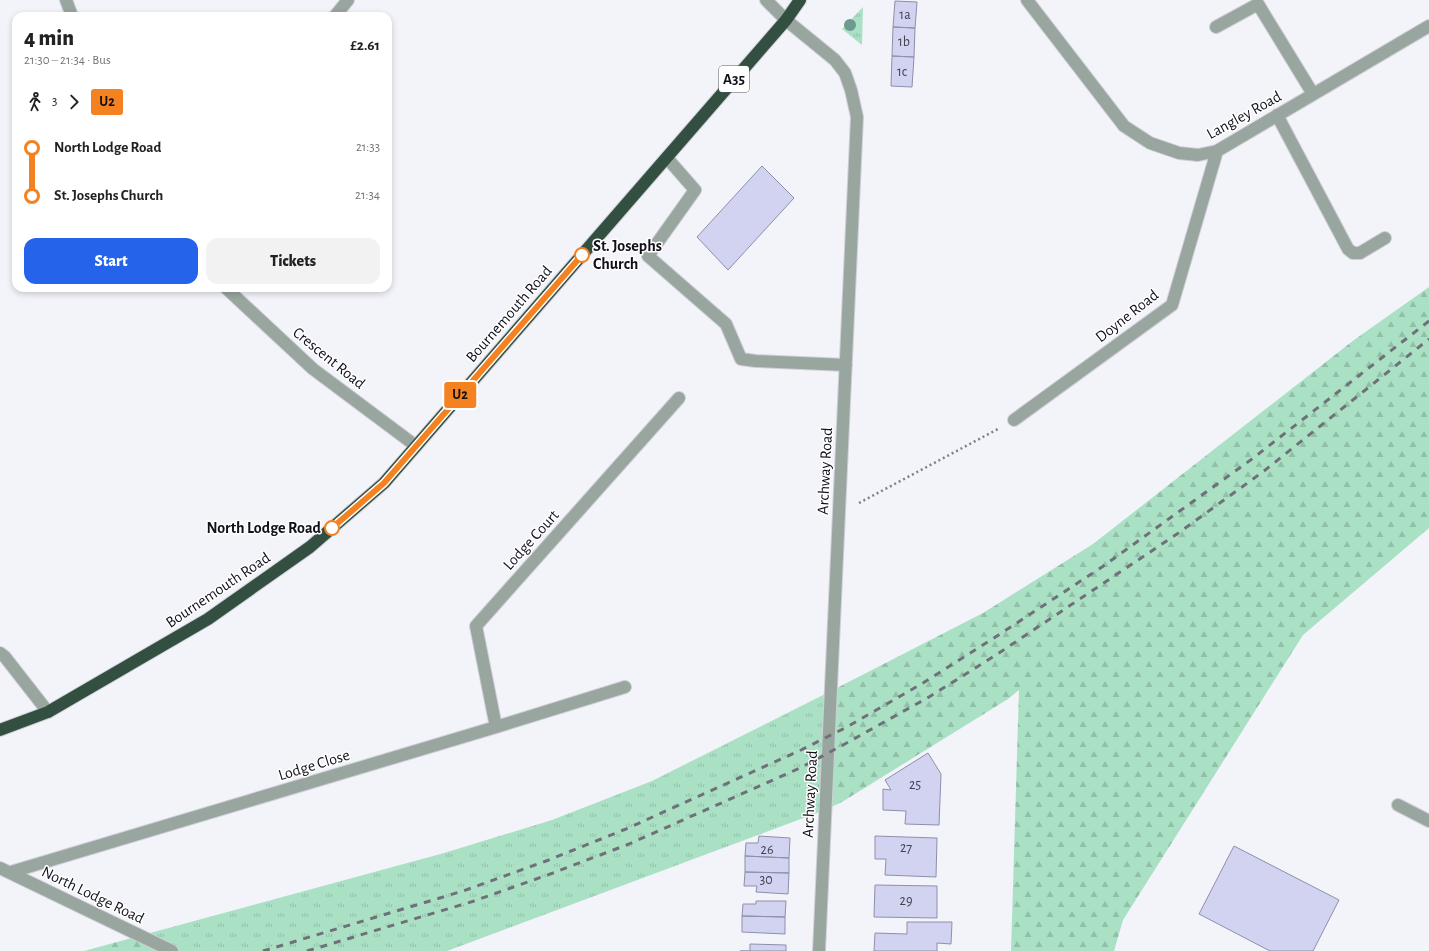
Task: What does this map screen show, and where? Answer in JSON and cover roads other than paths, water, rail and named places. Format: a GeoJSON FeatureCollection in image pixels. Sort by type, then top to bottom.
{"type":"FeatureCollection","features":[{"type":"Feature","properties":{"kind":"highway","name":"Bournemouth Road"},"geometry":{"type":"LineString","coordinates":[[0,730],[48,712],[208,619],[310,546],[384,483],[786,20],[800,0]]}},
{"type":"Feature","properties":{"kind":"street"},"geometry":{"type":"LineString","coordinates":[[66,0],[70,12]]}},
{"type":"Feature","properties":{"kind":"street"},"geometry":{"type":"LineString","coordinates":[[338,12],[348,0]]}},
{"type":"Feature","properties":{"kind":"street","name":"Archway Road"},"geometry":{"type":"LineString","coordinates":[[766,0],[786,20],[835,60],[845,73],[851,90],[857,117],[819,951]]}},
{"type":"Feature","properties":{"kind":"street","name":"Langley Road"},"geometry":{"type":"LineString","coordinates":[[1027,0],[1124,126],[1150,143],[1178,153],[1198,155],[1217,151],[1429,26]]}},
{"type":"Feature","properties":{"kind":"street"},"geometry":{"type":"LineString","coordinates":[[1216,27],[1258,4],[1313,94]]}},
{"type":"Feature","properties":{"kind":"street"},"geometry":{"type":"LineString","coordinates":[[1277,115],[1348,249],[1353,253],[1360,253],[1385,238]]}},
{"type":"Feature","properties":{"kind":"street","name":"Doyne Road"},"geometry":{"type":"LineString","coordinates":[[1014,420],[1172,305],[1217,151]]}},
{"type":"Feature","properties":{"kind":"street"},"geometry":{"type":"LineString","coordinates":[[667,158],[695,190],[648,256],[726,324],[741,359],[756,361],[846,364]]}},
{"type":"Feature","properties":{"kind":"street","name":"Crescent Road"},"geometry":{"type":"LineString","coordinates":[[230,292],[313,370],[416,446]]}},
{"type":"Feature","properties":{"kind":"street","name":"Lodge Court"},"geometry":{"type":"LineString","coordinates":[[496,727],[476,626],[679,398]]}},
{"type":"Feature","properties":{"kind":"street"},"geometry":{"type":"LineString","coordinates":[[0,653],[48,712]]}},
{"type":"Feature","properties":{"kind":"street","name":"Lodge Close"},"geometry":{"type":"LineString","coordinates":[[6,870],[496,727],[625,687]]}},
{"type":"Feature","properties":{"kind":"street"},"geometry":{"type":"LineString","coordinates":[[1398,805],[1429,822]]}},
{"type":"Feature","properties":{"kind":"street","name":"North Lodge Road"},"geometry":{"type":"LineString","coordinates":[[6,870],[172,951]]}},
{"type":"Feature","properties":{"kind":"railway"},"geometry":{"type":"LineString","coordinates":[[263,951],[463,891],[546,861],[626,829],[801,750],[847,727],[923,683],[1102,567],[1252,459],[1429,321]]}},
{"type":"Feature","properties":{"kind":"railway"},"geometry":{"type":"LineString","coordinates":[[307,951],[474,901],[629,844],[800,768],[843,745],[929,697],[996,655],[1177,534],[1264,471],[1429,339]]}},
{"type":"Feature","properties":{"kind":"place","name":"St. Josephs Church"},"geometry":{"type":"Point","coordinates":[582,255]}},
{"type":"Feature","properties":{"kind":"place","name":"North Lodge Road"},"geometry":{"type":"Point","coordinates":[332,528]}}]}
